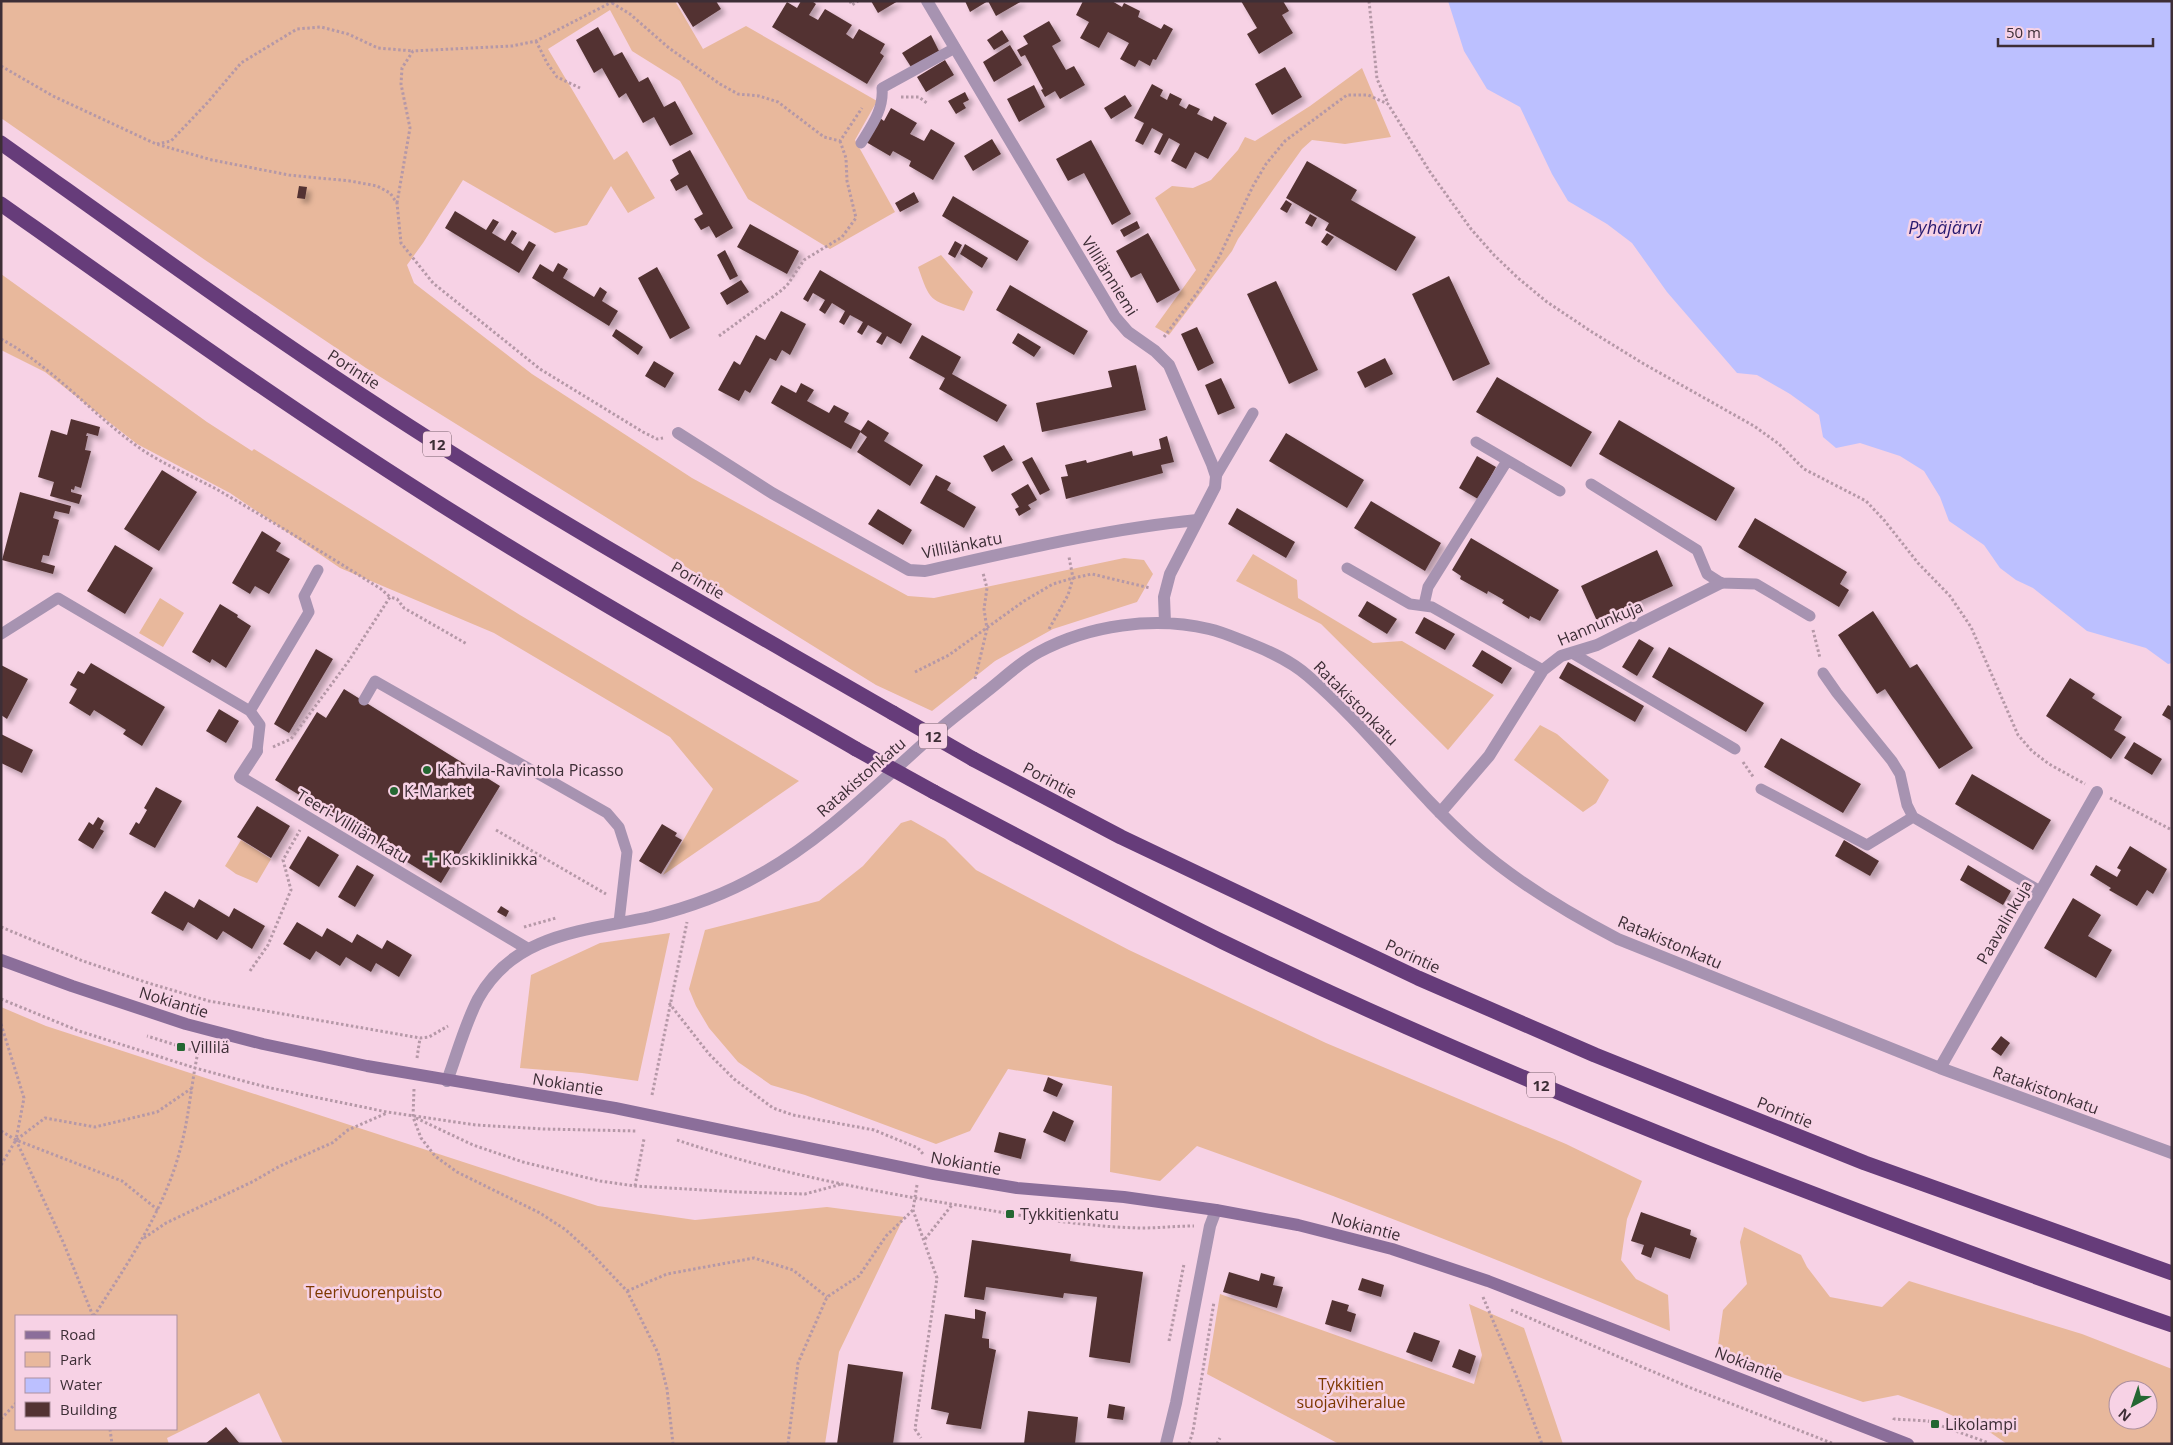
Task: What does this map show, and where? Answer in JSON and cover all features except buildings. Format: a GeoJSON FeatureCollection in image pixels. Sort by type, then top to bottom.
{"type":"FeatureCollection","features":[{"type":"Feature","properties":{"kind":"highway","name":"Porintie"},"geometry":{"type":"LineString","coordinates":[[1,143],[324,371],[452,454],[596,542],[973,759],[1121,837],[1418,978],[1595,1055],[1865,1163],[2172,1273]]}},
{"type":"Feature","properties":{"kind":"highway","name":"12"},"geometry":{"type":"LineString","coordinates":[[1,204],[141,303],[425,494],[574,586],[856,749],[1094,877],[1225,942],[1389,1019],[1565,1096],[1839,1205],[2172,1324]]}},
{"type":"Feature","properties":{"kind":"main road","name":"Nokiantie"},"geometry":{"type":"LineString","coordinates":[[1,960],[186,1024],[263,1044],[414,1075],[615,1108],[920,1171],[1017,1188],[1124,1197],[1216,1210],[1298,1225],[1383,1247],[1488,1281],[1908,1444]]}},
{"type":"Feature","properties":{"kind":"street","name":"Villilänniemi"},"geometry":{"type":"LineString","coordinates":[[927,1],[1115,317],[1128,332],[1155,351],[1169,365],[1216,476]]}},
{"type":"Feature","properties":{"kind":"street","name":"Villilänkatu"},"geometry":{"type":"LineString","coordinates":[[678,434],[772,492],[909,570],[925,570],[1066,540],[1164,523],[1197,520]]}},
{"type":"Feature","properties":{"kind":"street"},"geometry":{"type":"LineString","coordinates":[[1165,623],[1164,597],[1170,574],[1197,520],[1209,501],[1215,487],[1216,476]]}},
{"type":"Feature","properties":{"kind":"street","name":"Hannunkuja"},"geometry":{"type":"LineString","coordinates":[[1440,813],[1489,756],[1543,670],[1561,656],[1597,645],[1721,583]]}},
{"type":"Feature","properties":{"kind":"street","name":"Ratakistonkatu"},"geometry":{"type":"LineString","coordinates":[[448,1081],[479,998],[500,970],[528,949],[558,935],[651,916],[684,906],[729,890],[759,875],[805,846],[862,799],[943,726],[1037,653],[1078,636],[1121,625],[1165,623],[1210,629],[1235,638],[1278,655],[1306,674],[1340,707],[1440,813],[1499,866],[1540,896],[1610,935],[1940,1068],[2172,1153]]}},
{"type":"Feature","properties":{"kind":"street","name":"Teeri-Villilän katu"},"geometry":{"type":"LineString","coordinates":[[256,751],[240,777],[528,949]]}},
{"type":"Feature","properties":{"kind":"street","name":"Paavalinkuja"},"geometry":{"type":"LineString","coordinates":[[1940,1068],[2097,792]]}},
{"type":"Feature","properties":{"kind":"street"},"geometry":{"type":"LineString","coordinates":[[1166,1444],[1178,1394],[1210,1226],[1216,1210]]}},
{"type":"Feature","properties":{"kind":"lane"},"geometry":{"type":"LineString","coordinates":[[861,143],[881,109],[883,100],[882,88],[955,48]]}},
{"type":"Feature","properties":{"kind":"lane"},"geometry":{"type":"LineString","coordinates":[[1216,476],[1253,413]]}},
{"type":"Feature","properties":{"kind":"lane"},"geometry":{"type":"LineString","coordinates":[[1476,442],[1560,491]]}},
{"type":"Feature","properties":{"kind":"lane"},"geometry":{"type":"LineString","coordinates":[[1424,605],[1428,587],[1507,461]]}},
{"type":"Feature","properties":{"kind":"lane"},"geometry":{"type":"LineString","coordinates":[[1592,484],[1697,550],[1707,574],[1721,583],[1756,584],[1810,616]]}},
{"type":"Feature","properties":{"kind":"lane"},"geometry":{"type":"LineString","coordinates":[[1348,568],[1410,604],[1432,607],[1543,670]]}},
{"type":"Feature","properties":{"kind":"lane"},"geometry":{"type":"LineString","coordinates":[[250,711],[309,612],[304,596],[318,570]]}},
{"type":"Feature","properties":{"kind":"lane"},"geometry":{"type":"LineString","coordinates":[[1,634],[58,598],[250,711],[260,725],[256,751]]}},
{"type":"Feature","properties":{"kind":"lane"},"geometry":{"type":"LineString","coordinates":[[1572,652],[1735,749]]}},
{"type":"Feature","properties":{"kind":"lane"},"geometry":{"type":"LineString","coordinates":[[1823,673],[1892,760],[1900,774],[1907,805],[1913,817],[2040,891]]}},
{"type":"Feature","properties":{"kind":"lane"},"geometry":{"type":"LineString","coordinates":[[364,700],[375,681],[607,813],[619,827],[627,852],[619,922]]}},
{"type":"Feature","properties":{"kind":"lane"},"geometry":{"type":"LineString","coordinates":[[1761,789],[1816,820],[1868,845],[1913,817]]}},
{"type":"Feature","properties":{"kind":"path"},"geometry":{"type":"LineString","coordinates":[[850,1],[852,5],[858,1]]}},
{"type":"Feature","properties":{"kind":"path"},"geometry":{"type":"LineString","coordinates":[[1369,1],[1377,79],[1388,104],[1430,172],[1471,229],[1494,255],[1547,302],[1600,337],[1754,426],[1779,444],[1804,469],[1866,501],[1884,520],[1918,563],[1950,596],[1966,619],[1986,658],[2018,735],[2032,751],[2049,764],[2097,792],[2172,830]]}},
{"type":"Feature","properties":{"kind":"path"},"geometry":{"type":"LineString","coordinates":[[156,144],[171,141],[241,63],[297,29],[321,27],[348,34],[378,48],[413,51],[512,46],[536,40],[613,2],[630,14],[669,48],[720,84],[738,94],[759,96],[778,102],[824,137],[840,141]]}},
{"type":"Feature","properties":{"kind":"path"},"geometry":{"type":"LineString","coordinates":[[536,40],[546,63],[557,78],[580,88]]}},
{"type":"Feature","properties":{"kind":"path"},"geometry":{"type":"LineString","coordinates":[[413,51],[402,68],[402,84],[410,128],[397,203],[401,244],[432,283],[540,369],[657,439],[678,434]]}},
{"type":"Feature","properties":{"kind":"path"},"geometry":{"type":"LineString","coordinates":[[1,66],[53,96],[156,144],[212,160],[289,175],[350,181],[378,186],[390,193],[397,203]]}},
{"type":"Feature","properties":{"kind":"path"},"geometry":{"type":"LineString","coordinates":[[840,141],[858,112],[882,88]]}},
{"type":"Feature","properties":{"kind":"path"},"geometry":{"type":"LineString","coordinates":[[1155,351],[1214,265],[1253,186],[1266,164],[1285,141],[1347,95],[1368,95],[1388,104]]}},
{"type":"Feature","properties":{"kind":"path"},"geometry":{"type":"LineString","coordinates":[[881,109],[900,97],[919,97],[928,104]]}},
{"type":"Feature","properties":{"kind":"path"},"geometry":{"type":"LineString","coordinates":[[720,336],[782,290],[804,260],[842,237],[856,218],[847,181],[846,158],[840,141]]}},
{"type":"Feature","properties":{"kind":"path"},"geometry":{"type":"LineString","coordinates":[[1,339],[41,364],[122,435],[147,453],[219,491],[310,544],[390,597],[397,599],[404,608],[467,644]]}},
{"type":"Feature","properties":{"kind":"path"},"geometry":{"type":"LineString","coordinates":[[1045,637],[1068,595],[1073,578],[1066,540]]}},
{"type":"Feature","properties":{"kind":"path"},"geometry":{"type":"LineString","coordinates":[[973,560],[983,572],[987,588],[984,609],[987,629],[976,668],[974,687]]}},
{"type":"Feature","properties":{"kind":"path"},"geometry":{"type":"LineString","coordinates":[[914,672],[949,655],[1024,601],[1053,584],[1073,578],[1092,574],[1148,587],[1164,597]]}},
{"type":"Feature","properties":{"kind":"path"},"geometry":{"type":"LineString","coordinates":[[256,751],[278,746],[291,739],[348,662],[390,597]]}},
{"type":"Feature","properties":{"kind":"path"},"geometry":{"type":"LineString","coordinates":[[1810,616],[1823,673]]}},
{"type":"Feature","properties":{"kind":"path"},"geometry":{"type":"LineString","coordinates":[[1735,749],[1761,789]]}},
{"type":"Feature","properties":{"kind":"path"},"geometry":{"type":"LineString","coordinates":[[250,971],[271,938],[291,890],[283,860],[307,818]]}},
{"type":"Feature","properties":{"kind":"path"},"geometry":{"type":"LineString","coordinates":[[496,830],[622,903]]}},
{"type":"Feature","properties":{"kind":"path"},"geometry":{"type":"LineString","coordinates":[[652,1095],[669,1003],[687,924],[684,906]]}},
{"type":"Feature","properties":{"kind":"path"},"geometry":{"type":"LineString","coordinates":[[509,938],[517,930],[557,918]]}},
{"type":"Feature","properties":{"kind":"path"},"geometry":{"type":"LineString","coordinates":[[1,926],[83,961],[209,1001],[420,1038],[430,1038],[448,1026]]}},
{"type":"Feature","properties":{"kind":"path"},"geometry":{"type":"LineString","coordinates":[[1,999],[79,1031],[195,1068],[266,1087],[414,1117],[476,1125],[640,1132]]}},
{"type":"Feature","properties":{"kind":"path"},"geometry":{"type":"LineString","coordinates":[[669,1003],[710,1054],[734,1079],[773,1108],[793,1115],[874,1130],[918,1148],[923,1155],[914,1197],[914,1210],[936,1278],[915,1429],[921,1438]]}},
{"type":"Feature","properties":{"kind":"path"},"geometry":{"type":"LineString","coordinates":[[1,1024],[24,1098],[16,1140],[1,1165]]}},
{"type":"Feature","properties":{"kind":"path"},"geometry":{"type":"LineString","coordinates":[[95,1315],[143,1239],[158,1210],[180,1151],[192,1088],[198,1052],[147,1036]]}},
{"type":"Feature","properties":{"kind":"path"},"geometry":{"type":"LineString","coordinates":[[420,1038],[414,1075],[414,1117],[421,1138],[435,1156],[457,1172],[540,1213],[566,1230],[627,1291],[658,1353],[667,1389],[673,1444]]}},
{"type":"Feature","properties":{"kind":"path"},"geometry":{"type":"LineString","coordinates":[[16,1140],[45,1118],[95,1128],[157,1112],[192,1088]]}},
{"type":"Feature","properties":{"kind":"path"},"geometry":{"type":"LineString","coordinates":[[143,1239],[166,1223],[254,1181],[280,1166],[332,1143],[348,1130],[387,1112]]}},
{"type":"Feature","properties":{"kind":"path"},"geometry":{"type":"LineString","coordinates":[[414,1117],[473,1145],[523,1162],[600,1181],[635,1186],[805,1194],[845,1183]]}},
{"type":"Feature","properties":{"kind":"path"},"geometry":{"type":"LineString","coordinates":[[1,1131],[16,1140],[122,1181],[158,1210]]}},
{"type":"Feature","properties":{"kind":"path"},"geometry":{"type":"LineString","coordinates":[[635,1186],[644,1138]]}},
{"type":"Feature","properties":{"kind":"path"},"geometry":{"type":"LineString","coordinates":[[675,1139],[734,1158],[792,1173],[1047,1220],[1140,1228],[1210,1226]]}},
{"type":"Feature","properties":{"kind":"path"},"geometry":{"type":"LineString","coordinates":[[16,1140],[64,1244],[94,1315]]}},
{"type":"Feature","properties":{"kind":"path"},"geometry":{"type":"LineString","coordinates":[[924,1239],[952,1204]]}},
{"type":"Feature","properties":{"kind":"path"},"geometry":{"type":"LineString","coordinates":[[788,1444],[798,1363],[827,1297],[859,1276],[886,1236],[914,1210]]}},
{"type":"Feature","properties":{"kind":"path"},"geometry":{"type":"LineString","coordinates":[[627,1291],[667,1274],[754,1258],[793,1270],[827,1297]]}},
{"type":"Feature","properties":{"kind":"path"},"geometry":{"type":"LineString","coordinates":[[1474,1294],[1491,1301]]}},
{"type":"Feature","properties":{"kind":"path"},"geometry":{"type":"LineString","coordinates":[[1483,1297],[1516,1375],[1542,1444]]}},
{"type":"Feature","properties":{"kind":"path"},"geometry":{"type":"LineString","coordinates":[[1189,1444],[1193,1431],[1215,1298]]}},
{"type":"Feature","properties":{"kind":"path"},"geometry":{"type":"LineString","coordinates":[[1509,1309],[1686,1386],[1834,1444]]}},
{"type":"Feature","properties":{"kind":"path"},"geometry":{"type":"LineString","coordinates":[[1,1419],[15,1403]]}},
{"type":"Feature","properties":{"kind":"path"},"geometry":{"type":"LineString","coordinates":[[1928,1421],[1989,1444]]}},
{"type":"Feature","properties":{"kind":"path"},"geometry":{"type":"LineString","coordinates":[[110,1430],[112,1444]]}},
{"type":"Feature","properties":{"kind":"path"},"geometry":{"type":"LineString","coordinates":[[1218,1444],[1220,1438]]}},
{"type":"Feature","properties":{"kind":"green space"},"geometry":{"type":"Polygon","coordinates":[[[1,1],[675,1],[703,49],[746,26],[877,101],[855,140],[895,212],[830,249],[748,199],[680,81],[632,51],[610,10],[548,49],[614,160],[627,151],[655,198],[628,213],[611,186],[587,225],[555,233],[463,180],[407,265],[414,283],[532,374],[692,478],[908,596],[934,598],[1124,558],[1144,560],[1153,574],[1137,602],[1053,629],[995,661],[932,711],[876,685],[366,368],[205,260],[1,118],[1,1]]]}},
{"type":"Feature","properties":{"kind":"green space"},"geometry":{"type":"Polygon","coordinates":[[[1362,68],[1391,137],[1345,144],[1312,140],[1302,149],[1238,239],[1232,251],[1169,335],[1155,327],[1196,270],[1155,198],[1172,186],[1193,188],[1211,180],[1238,150],[1245,137],[1255,141],[1310,106],[1362,68]]]}},
{"type":"Feature","properties":{"kind":"green space"},"geometry":{"type":"Polygon","coordinates":[[[941,255],[973,292],[964,311],[932,298],[925,287],[918,267],[941,255]]]}},
{"type":"Feature","properties":{"kind":"green space"},"geometry":{"type":"Polygon","coordinates":[[[1,274],[207,422],[252,451],[254,449],[520,615],[799,781],[663,875],[713,789],[670,737],[494,633],[340,568],[230,493],[137,444],[45,372],[1,350],[1,274]]]}},
{"type":"Feature","properties":{"kind":"green space"},"geometry":{"type":"Polygon","coordinates":[[[1253,554],[1297,580],[1298,598],[1373,643],[1402,641],[1494,695],[1448,750],[1321,624],[1236,581],[1253,554]]]}},
{"type":"Feature","properties":{"kind":"green space"},"geometry":{"type":"Polygon","coordinates":[[[160,598],[184,613],[163,647],[139,633],[160,598]]]}},
{"type":"Feature","properties":{"kind":"green space"},"geometry":{"type":"Polygon","coordinates":[[[1540,725],[1557,734],[1609,780],[1596,803],[1583,812],[1514,760],[1540,725]]]}},
{"type":"Feature","properties":{"kind":"green space"},"geometry":{"type":"Polygon","coordinates":[[[911,820],[945,839],[976,870],[1129,950],[1326,1043],[1566,1144],[1642,1181],[1627,1219],[1621,1260],[1636,1279],[1668,1295],[1670,1331],[1435,1236],[1197,1146],[1160,1181],[1110,1172],[1112,1086],[1008,1069],[970,1131],[936,1144],[805,1095],[771,1085],[738,1062],[709,1028],[696,1006],[689,989],[705,930],[819,901],[863,866],[901,823],[911,820]]]}},
{"type":"Feature","properties":{"kind":"green space"},"geometry":{"type":"Polygon","coordinates":[[[241,840],[271,859],[257,883],[236,874],[225,866],[241,840]]]}},
{"type":"Feature","properties":{"kind":"green space"},"geometry":{"type":"Polygon","coordinates":[[[670,933],[638,1081],[582,1073],[520,1068],[531,975],[600,943],[670,933]]]}},
{"type":"Feature","properties":{"kind":"green space","name":"Teerivuorenpuisto"},"geometry":{"type":"Polygon","coordinates":[[[1,1007],[46,1026],[598,1206],[695,1220],[827,1207],[904,1217],[839,1352],[825,1444],[283,1444],[259,1393],[167,1438],[169,1444],[1,1444],[1,1007]]]}},
{"type":"Feature","properties":{"kind":"green space"},"geometry":{"type":"Polygon","coordinates":[[[1744,1227],[1801,1255],[1807,1267],[1830,1297],[1882,1307],[1909,1281],[2082,1334],[2172,1369],[2172,1444],[2007,1444],[1991,1433],[1940,1410],[1898,1395],[1863,1402],[1749,1362],[1718,1345],[1723,1310],[1747,1284],[1740,1242],[1744,1227]]]}},
{"type":"Feature","properties":{"kind":"green space","name":"Tykkitien suojaviheralue"},"geometry":{"type":"Polygon","coordinates":[[[1220,1294],[1474,1384],[1482,1355],[1469,1304],[1524,1328],[1563,1444],[1339,1444],[1207,1374],[1220,1294]]]}},
{"type":"Feature","properties":{"kind":"water","name":"Pyhäjärvi"},"geometry":{"type":"Polygon","coordinates":[[[1448,1],[2172,1],[2172,663],[2168,664],[2146,648],[2087,631],[2033,588],[2016,580],[2000,568],[1984,545],[1949,521],[1940,497],[1924,471],[1900,456],[1860,443],[1836,448],[1823,437],[1819,415],[1790,394],[1757,375],[1737,373],[1667,292],[1632,243],[1607,224],[1568,201],[1552,174],[1520,107],[1487,89],[1464,51],[1448,1]]]}},
{"type":"Feature","properties":{"kind":"place","name":"Kahvila-Ravintola Picasso"},"geometry":{"type":"Point","coordinates":[427,770]}},
{"type":"Feature","properties":{"kind":"place","name":"K-Market"},"geometry":{"type":"Point","coordinates":[394,791]}},
{"type":"Feature","properties":{"kind":"place","name":"Koskiklinikka"},"geometry":{"type":"Point","coordinates":[431,859]}},
{"type":"Feature","properties":{"kind":"place","name":"Villilä"},"geometry":{"type":"Point","coordinates":[181,1047]}},
{"type":"Feature","properties":{"kind":"place","name":"Tykkitienkatu"},"geometry":{"type":"Point","coordinates":[1010,1214]}},
{"type":"Feature","properties":{"kind":"place","name":"Likolampi"},"geometry":{"type":"Point","coordinates":[1935,1424]}}]}
